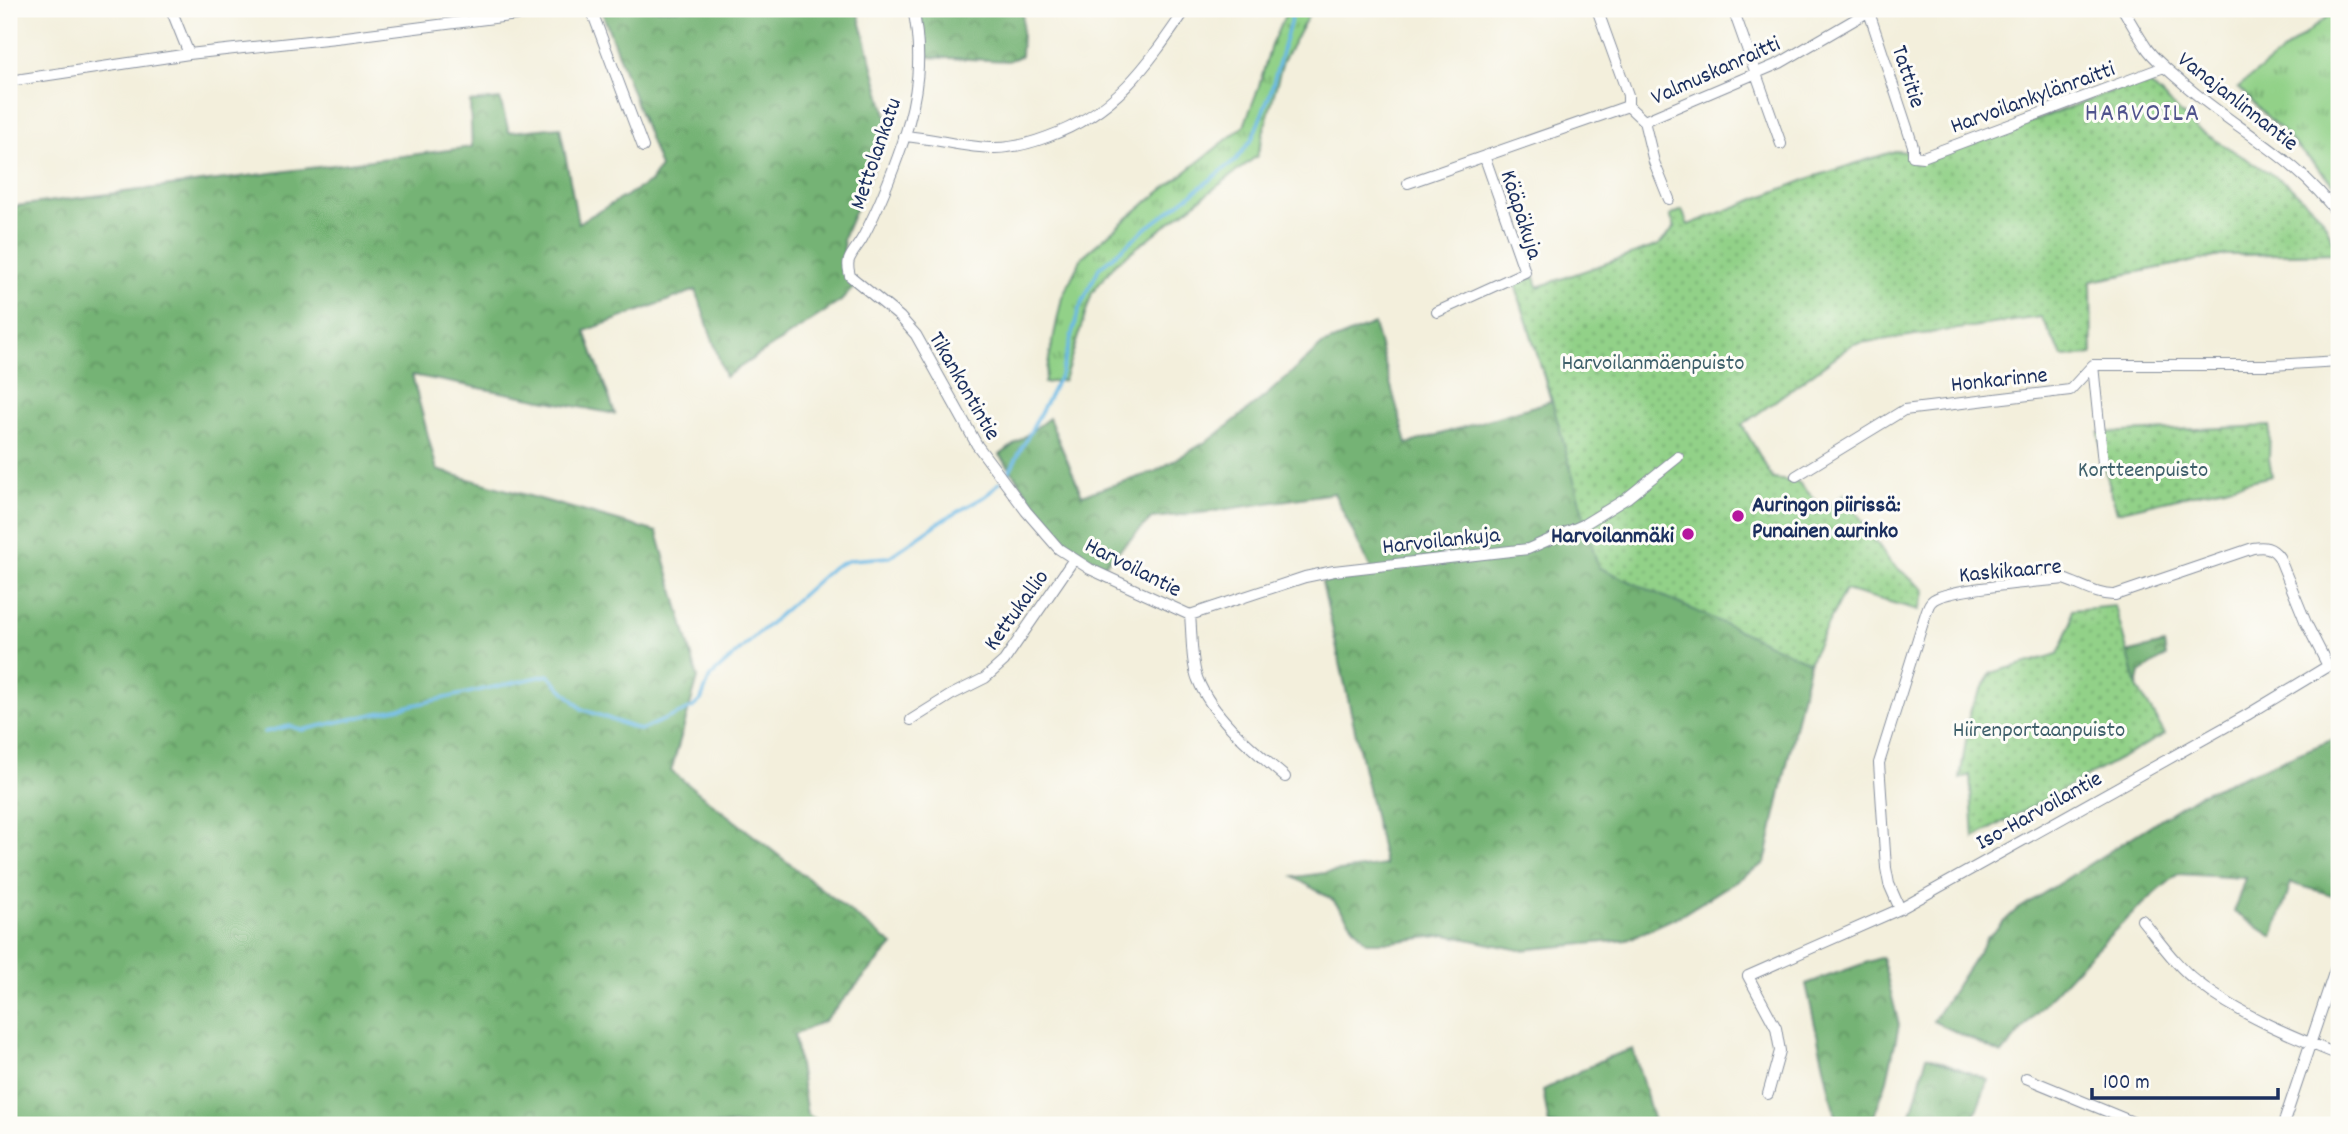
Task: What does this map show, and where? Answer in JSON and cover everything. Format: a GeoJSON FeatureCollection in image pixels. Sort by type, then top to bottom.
{"type":"FeatureCollection","features":[{"type":"Feature","properties":{"kind":"street"},"geometry":{"type":"LineString","coordinates":[[171,9],[189,54]]}},
{"type":"Feature","properties":{"kind":"street"},"geometry":{"type":"LineString","coordinates":[[9,81],[189,54],[564,9]]}},
{"type":"Feature","properties":{"kind":"street"},"geometry":{"type":"LineString","coordinates":[[591,9],[643,147]]}},
{"type":"Feature","properties":{"kind":"street","name":"Mettolankatu"},"geometry":{"type":"LineString","coordinates":[[848,266],[889,178],[904,136],[917,86],[920,55],[913,9]]}},
{"type":"Feature","properties":{"kind":"street"},"geometry":{"type":"LineString","coordinates":[[904,136],[993,148],[1018,145],[1072,128],[1114,100],[1136,79],[1186,9]]}},
{"type":"Feature","properties":{"kind":"street"},"geometry":{"type":"LineString","coordinates":[[1597,9],[1628,95],[1628,106],[1644,121],[1654,162],[1668,199]]}},
{"type":"Feature","properties":{"kind":"street"},"geometry":{"type":"LineString","coordinates":[[1733,9],[1781,144]]}},
{"type":"Feature","properties":{"kind":"street","name":"Vanajanlinnantie"},"geometry":{"type":"LineString","coordinates":[[2123,9],[2149,51],[2165,67],[2194,93],[2302,174],[2327,199],[2339,216]]}},
{"type":"Feature","properties":{"kind":"street","name":"Valmuskanraitti"},"geometry":{"type":"LineString","coordinates":[[1644,121],[1756,75],[1870,10]]}},
{"type":"Feature","properties":{"kind":"street","name":"Tattitie"},"geometry":{"type":"LineString","coordinates":[[1870,10],[1913,146],[1913,156]]}},
{"type":"Feature","properties":{"kind":"street","name":"Harvoilankylänraitti"},"geometry":{"type":"LineString","coordinates":[[1913,156],[1923,157],[2165,67]]}},
{"type":"Feature","properties":{"kind":"street","name":"Valmuskanraitti"},"geometry":{"type":"LineString","coordinates":[[1408,183],[1628,106]]}},
{"type":"Feature","properties":{"kind":"street","name":"Kääpäkuja"},"geometry":{"type":"LineString","coordinates":[[1437,312],[1524,272],[1485,158]]}},
{"type":"Feature","properties":{"kind":"street","name":"Tikankontintie"},"geometry":{"type":"LineString","coordinates":[[848,266],[855,282],[900,317],[916,335],[977,445],[991,464]]}},
{"type":"Feature","properties":{"kind":"street"},"geometry":{"type":"LineString","coordinates":[[2103,463],[2093,365],[2272,365],[2339,361]]}},
{"type":"Feature","properties":{"kind":"street","name":"Honkarinne"},"geometry":{"type":"LineString","coordinates":[[1796,476],[1904,410],[2070,390],[2093,365]]}},
{"type":"Feature","properties":{"kind":"street","name":"Harvoilankuja"},"geometry":{"type":"LineString","coordinates":[[1189,615],[1305,577],[1334,571],[1528,549],[1583,525],[1627,498],[1678,457]]}},
{"type":"Feature","properties":{"kind":"street","name":"Harvoilantie"},"geometry":{"type":"LineString","coordinates":[[991,464],[1059,549],[1090,569],[1189,615],[1197,678],[1206,695],[1241,738],[1285,776]]}},
{"type":"Feature","properties":{"kind":"street","name":"Kaskikaarre"},"geometry":{"type":"LineString","coordinates":[[1900,909],[1885,867],[1879,763],[1925,616],[1930,602],[1938,597],[2063,579],[2106,596],[2115,595],[2253,548],[2266,547],[2279,557],[2306,623],[2328,666]]}},
{"type":"Feature","properties":{"kind":"street","name":"Kettukallio"},"geometry":{"type":"LineString","coordinates":[[911,720],[985,678],[1004,661],[1074,559]]}},
{"type":"Feature","properties":{"kind":"street","name":"Iso-Harvoilantie"},"geometry":{"type":"LineString","coordinates":[[1768,1094],[1780,1051],[1776,1028],[1748,976],[1900,909],[2247,715],[2328,666],[2339,663]]}},
{"type":"Feature","properties":{"kind":"street"},"geometry":{"type":"LineString","coordinates":[[2142,920],[2167,952],[2199,984],[2241,1010],[2310,1044],[2339,1055]]}},
{"type":"Feature","properties":{"kind":"street"},"geometry":{"type":"LineString","coordinates":[[2283,1125],[2339,958]]}},
{"type":"Feature","properties":{"kind":"street"},"geometry":{"type":"LineString","coordinates":[[2026,1078],[2140,1125]]}},
{"type":"Feature","properties":{"kind":"green space"},"geometry":{"type":"Polygon","coordinates":[[[601,9],[857,9],[890,129],[843,238],[845,270],[855,286],[841,301],[725,377],[696,290],[585,331],[615,414],[412,375],[437,470],[657,532],[698,678],[671,771],[893,945],[824,1021],[794,1035],[807,1114],[825,1125],[9,1125],[9,207],[472,147],[470,102],[500,99],[509,132],[560,127],[578,223],[650,182],[660,167],[601,9]]]}},
{"type":"Feature","properties":{"kind":"green space"},"geometry":{"type":"Polygon","coordinates":[[[919,9],[1023,9],[1021,56],[1008,61],[929,57],[919,9]]]}},
{"type":"Feature","properties":{"kind":"green space"},"geometry":{"type":"Polygon","coordinates":[[[1288,9],[1312,9],[1283,61],[1257,156],[1115,264],[1092,293],[1064,380],[1044,383],[1062,297],[1082,257],[1244,126],[1271,45],[1288,9]]]}},
{"type":"Feature","properties":{"kind":"green space"},"geometry":{"type":"Polygon","coordinates":[[[2333,12],[2339,21],[2339,189],[2238,87],[2333,12]]]}},
{"type":"Feature","properties":{"kind":"green space","name":"Harvoilanmäenpuisto"},"geometry":{"type":"Polygon","coordinates":[[[2145,79],[2196,128],[2289,185],[2322,217],[2339,253],[2225,255],[2091,281],[2092,355],[2063,357],[2041,317],[1853,344],[1742,425],[1773,479],[1798,482],[1825,510],[1844,494],[1890,562],[1925,590],[1919,610],[1845,590],[1809,662],[1598,567],[1552,401],[1515,284],[1535,277],[1538,287],[1659,245],[1675,227],[1670,216],[1682,210],[1688,225],[1813,177],[1895,151],[1909,152],[1909,161],[1926,161],[2145,79]]]}},
{"type":"Feature","properties":{"kind":"green space"},"geometry":{"type":"Polygon","coordinates":[[[2148,84],[2325,253],[2225,255],[1852,328],[1733,410],[1829,575],[1765,863],[1683,914],[1627,940],[1520,950],[1447,935],[1366,942],[1333,900],[1294,877],[1385,865],[1322,582],[1374,575],[1334,493],[1152,518],[1102,567],[1057,534],[1000,455],[1049,418],[1082,495],[1154,472],[1214,437],[1269,393],[1322,345],[1374,324],[1407,444],[1551,401],[1530,329],[2148,84]]]}},
{"type":"Feature","properties":{"kind":"green space","name":"Kortteenpuisto"},"geometry":{"type":"Polygon","coordinates":[[[2270,426],[2269,459],[2272,476],[2117,512],[2103,463],[2099,433],[2270,426]]]}},
{"type":"Feature","properties":{"kind":"green space","name":"Hiirenportaanpuisto"},"geometry":{"type":"Polygon","coordinates":[[[2115,606],[2137,687],[2165,734],[1974,838],[1970,775],[1960,779],[1971,708],[1991,673],[2058,654],[2071,624],[2072,610],[2115,606]]]}},
{"type":"Feature","properties":{"kind":"green space"},"geometry":{"type":"Polygon","coordinates":[[[2120,630],[2126,653],[2164,644],[2166,656],[2140,673],[2137,687],[2130,696],[2120,630]]]}},
{"type":"Feature","properties":{"kind":"green space"},"geometry":{"type":"Polygon","coordinates":[[[2339,737],[2339,897],[2291,883],[2273,937],[2234,912],[2245,878],[2178,874],[2085,960],[2002,1054],[1933,1021],[1988,937],[2014,912],[2200,794],[2339,737]]]}},
{"type":"Feature","properties":{"kind":"green space"},"geometry":{"type":"Polygon","coordinates":[[[1882,957],[1899,1025],[1887,1080],[1871,1125],[1837,1125],[1806,984],[1882,957]]]}},
{"type":"Feature","properties":{"kind":"green space"},"geometry":{"type":"Polygon","coordinates":[[[1633,1049],[1655,1125],[1549,1125],[1543,1090],[1606,1058],[1633,1049]]]}},
{"type":"Feature","properties":{"kind":"green space"},"geometry":{"type":"Polygon","coordinates":[[[1927,1056],[1988,1080],[1971,1125],[1908,1125],[1927,1056]]]}},
{"type":"Feature","properties":{"kind":"waterway"},"geometry":{"type":"LineString","coordinates":[[1007,476],[1061,374],[1079,309],[1099,268],[1235,161],[1252,139],[1270,94],[1294,9]]}},
{"type":"Feature","properties":{"kind":"waterway"},"geometry":{"type":"LineString","coordinates":[[265,732],[290,726],[302,730],[548,675],[582,709],[640,730],[692,708],[701,700],[710,677],[833,567],[850,560],[889,557],[946,518],[986,496],[1000,482]]}},
{"type":"Feature","properties":{"kind":"place","name":"Auringon piirissä: Punainen aurinko"},"geometry":{"type":"Point","coordinates":[1738,516]}},
{"type":"Feature","properties":{"kind":"place","name":"Harvoilanmäki"},"geometry":{"type":"Point","coordinates":[1688,534]}},
{"type":"Feature","properties":{"kind":"district","name":"HARVOILA"},"geometry":{"type":"Point","coordinates":[2143,111]}}]}
